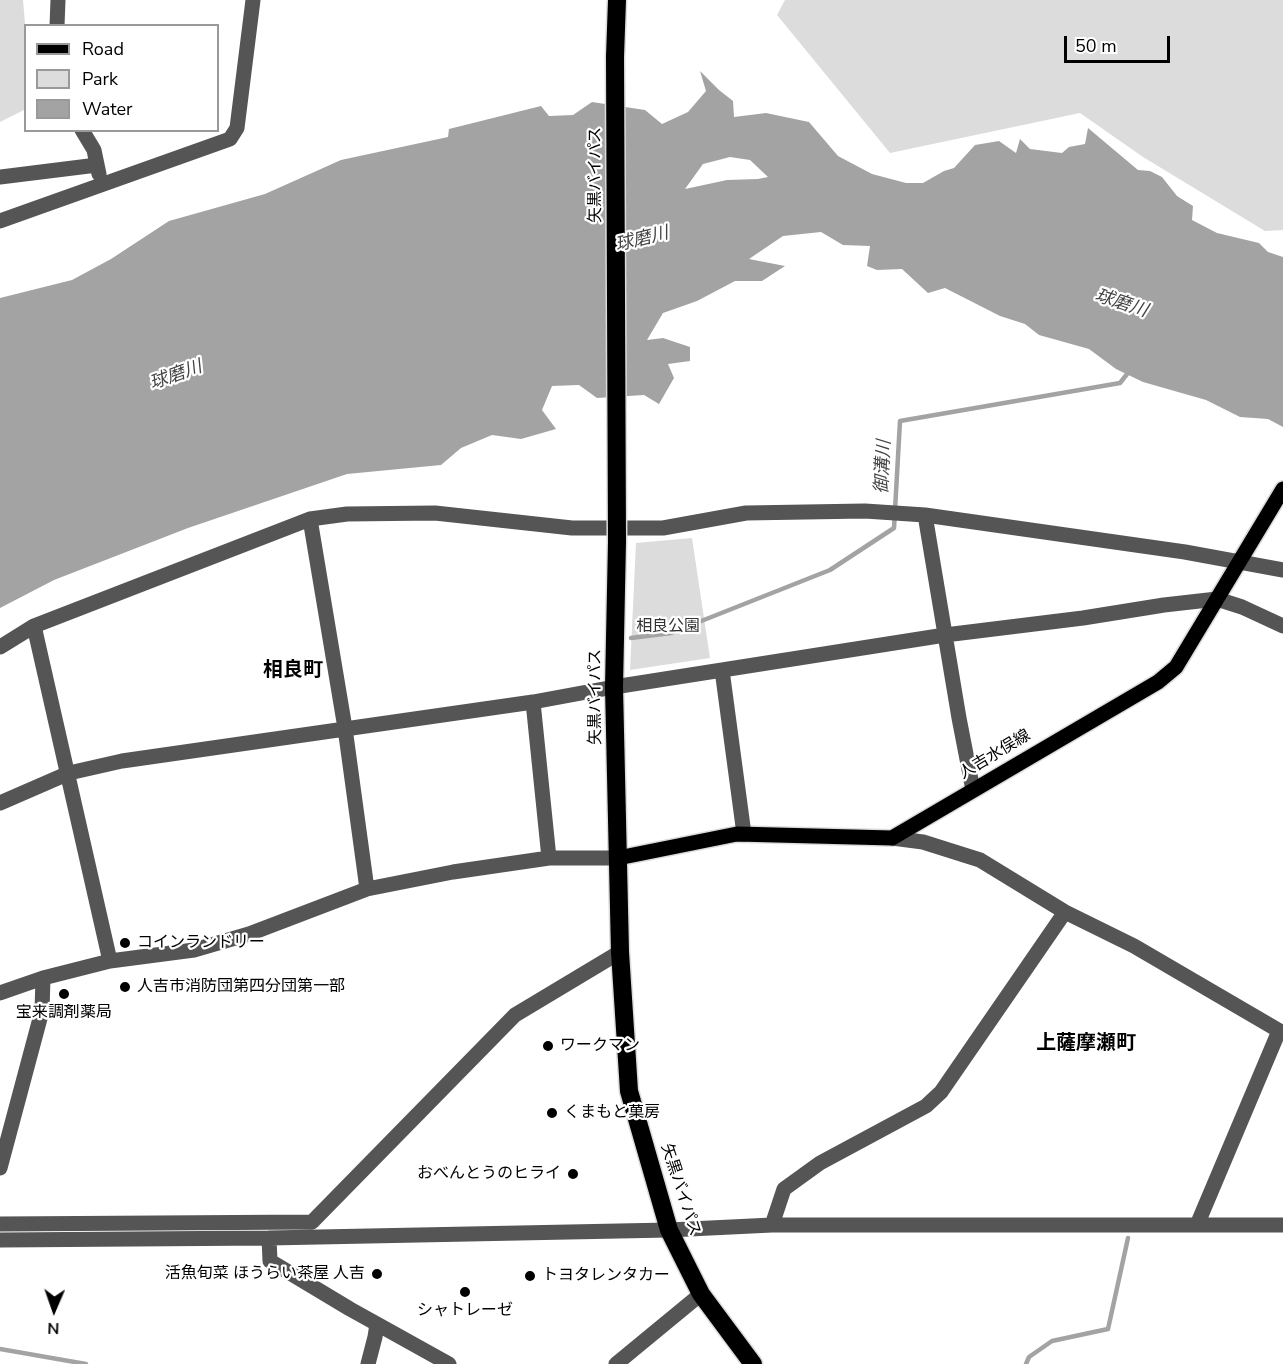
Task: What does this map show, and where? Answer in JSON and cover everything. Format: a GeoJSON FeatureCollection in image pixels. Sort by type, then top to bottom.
{"type":"FeatureCollection","features":[{"type":"Feature","properties":{"kind":"highway","name":"矢黒バイパス"},"geometry":{"type":"LineString","coordinates":[[617,0],[615,57],[617,541],[614,687],[620,952],[629,1091],[669,1230],[701,1294],[753,1364]]}},
{"type":"Feature","properties":{"kind":"main road","name":"人吉水俣線"},"geometry":{"type":"LineString","coordinates":[[892,838],[1158,682],[1176,667],[1283,489]]}},
{"type":"Feature","properties":{"kind":"main road"},"geometry":{"type":"LineString","coordinates":[[618,858],[744,834],[892,838]]}},
{"type":"Feature","properties":{"kind":"street"},"geometry":{"type":"LineString","coordinates":[[57,24],[58,0]]}},
{"type":"Feature","properties":{"kind":"street"},"geometry":{"type":"LineString","coordinates":[[0,221],[230,139],[237,128],[253,0]]}},
{"type":"Feature","properties":{"kind":"street"},"geometry":{"type":"LineString","coordinates":[[83,132],[94,150],[102,186]]}},
{"type":"Feature","properties":{"kind":"street"},"geometry":{"type":"LineString","coordinates":[[0,177],[97,165]]}},
{"type":"Feature","properties":{"kind":"street"},"geometry":{"type":"LineString","coordinates":[[0,646],[34,626],[310,519],[346,514],[435,513],[572,528],[663,528],[746,513],[865,511],[925,515],[1241,558],[1283,570]]}},
{"type":"Feature","properties":{"kind":"street"},"geometry":{"type":"LineString","coordinates":[[925,515],[958,718],[973,789]]}},
{"type":"Feature","properties":{"kind":"street"},"geometry":{"type":"LineString","coordinates":[[310,519],[345,728],[367,889]]}},
{"type":"Feature","properties":{"kind":"street"},"geometry":{"type":"LineString","coordinates":[[0,803],[69,773],[122,760],[533,702],[614,687],[945,635],[1217,599],[1242,607],[1283,626]]}},
{"type":"Feature","properties":{"kind":"street"},"geometry":{"type":"LineString","coordinates":[[34,626],[110,961]]}},
{"type":"Feature","properties":{"kind":"street"},"geometry":{"type":"LineString","coordinates":[[722,670],[744,834]]}},
{"type":"Feature","properties":{"kind":"street"},"geometry":{"type":"LineString","coordinates":[[533,702],[549,858]]}},
{"type":"Feature","properties":{"kind":"street"},"geometry":{"type":"LineString","coordinates":[[892,838],[924,842],[980,860],[1065,912],[1134,946],[1281,1032],[1197,1225]]}},
{"type":"Feature","properties":{"kind":"street"},"geometry":{"type":"LineString","coordinates":[[0,993],[44,978],[110,961],[194,950],[216,944],[249,934],[367,889],[453,872],[549,858],[618,858]]}},
{"type":"Feature","properties":{"kind":"street"},"geometry":{"type":"LineString","coordinates":[[771,1225],[784,1189],[820,1163],[926,1106],[942,1092],[1065,912]]}},
{"type":"Feature","properties":{"kind":"street"},"geometry":{"type":"LineString","coordinates":[[0,1224],[312,1222],[515,1015],[620,952]]}},
{"type":"Feature","properties":{"kind":"street"},"geometry":{"type":"LineString","coordinates":[[0,1168],[42,1011],[44,978]]}},
{"type":"Feature","properties":{"kind":"street"},"geometry":{"type":"LineString","coordinates":[[0,1240],[269,1239],[669,1230],[771,1225],[1283,1225]]}},
{"type":"Feature","properties":{"kind":"street"},"geometry":{"type":"LineString","coordinates":[[269,1239],[270,1261],[443,1363]]}},
{"type":"Feature","properties":{"kind":"street"},"geometry":{"type":"LineString","coordinates":[[616,1364],[701,1294]]}},
{"type":"Feature","properties":{"kind":"street"},"geometry":{"type":"LineString","coordinates":[[368,1364],[377,1324]]}},
{"type":"Feature","properties":{"kind":"green space"},"geometry":{"type":"Polygon","coordinates":[[[0,0],[23,0],[25,24],[24,110],[0,122],[0,0]]]}},
{"type":"Feature","properties":{"kind":"green space"},"geometry":{"type":"Polygon","coordinates":[[[785,0],[1283,0],[1283,230],[1265,231],[1143,157],[1080,113],[890,153],[777,15],[785,0]]]}},
{"type":"Feature","properties":{"kind":"green space","name":"相良公園"},"geometry":{"type":"Polygon","coordinates":[[[692,538],[710,658],[630,670],[636,543],[692,538]]]}},
{"type":"Feature","properties":{"kind":"water","name":"球磨川"},"geometry":{"type":"Polygon","coordinates":[[[700,71],[733,101],[734,117],[766,113],[809,122],[838,156],[872,174],[906,183],[923,183],[954,168],[975,145],[999,141],[1016,153],[1020,139],[1030,149],[1062,153],[1069,147],[1085,144],[1088,128],[1138,170],[1150,171],[1162,177],[1177,196],[1193,206],[1192,220],[1217,233],[1259,243],[1268,252],[1283,257],[1283,427],[1268,419],[1240,417],[1206,400],[1143,382],[1116,369],[1089,349],[1039,335],[1025,324],[1000,316],[945,288],[928,293],[902,269],[877,270],[867,266],[870,246],[843,245],[821,232],[783,236],[749,259],[785,266],[762,281],[735,281],[697,301],[663,313],[647,340],[663,338],[690,347],[690,361],[668,364],[674,378],[659,404],[644,395],[597,398],[579,385],[552,386],[542,410],[556,429],[521,439],[492,435],[461,448],[441,465],[347,474],[188,528],[54,580],[0,608],[0,298],[72,280],[111,259],[169,221],[265,194],[341,160],[448,137],[449,129],[541,106],[549,116],[573,115],[592,102],[645,110],[662,124],[688,112],[706,91],[700,71]],[[730,157],[703,164],[685,189],[727,180],[768,177],[750,160],[730,157]]]}},
{"type":"Feature","properties":{"kind":"waterway","name":"御溝川"},"geometry":{"type":"LineString","coordinates":[[631,638],[671,633],[830,570],[894,528],[900,421],[1120,383],[1131,369]]}},
{"type":"Feature","properties":{"kind":"waterway"},"geometry":{"type":"LineString","coordinates":[[1026,1364],[1029,1357],[1052,1341],[1108,1329],[1128,1238]]}},
{"type":"Feature","properties":{"kind":"waterway"},"geometry":{"type":"LineString","coordinates":[[0,1349],[86,1364]]}},
{"type":"Feature","properties":{"kind":"place","name":"コインランドリー"},"geometry":{"type":"Point","coordinates":[125,943]}},
{"type":"Feature","properties":{"kind":"place","name":"人吉市消防団第四分団第一部"},"geometry":{"type":"Point","coordinates":[125,987]}},
{"type":"Feature","properties":{"kind":"place","name":"宝来調剤薬局"},"geometry":{"type":"Point","coordinates":[64,994]}},
{"type":"Feature","properties":{"kind":"place","name":"ワークマン"},"geometry":{"type":"Point","coordinates":[548,1046]}},
{"type":"Feature","properties":{"kind":"place","name":"くまもと菓房"},"geometry":{"type":"Point","coordinates":[552,1113]}},
{"type":"Feature","properties":{"kind":"place","name":"おべんとうのヒライ"},"geometry":{"type":"Point","coordinates":[573,1174]}},
{"type":"Feature","properties":{"kind":"place","name":"活魚旬菜 ほうらい茶屋 人吉"},"geometry":{"type":"Point","coordinates":[377,1274]}},
{"type":"Feature","properties":{"kind":"place","name":"トヨタレンタカー"},"geometry":{"type":"Point","coordinates":[530,1276]}},
{"type":"Feature","properties":{"kind":"place","name":"シャトレーゼ"},"geometry":{"type":"Point","coordinates":[465,1292]}},
{"type":"Feature","properties":{"kind":"district","name":"相良町"},"geometry":{"type":"Point","coordinates":[293,671]}},
{"type":"Feature","properties":{"kind":"district","name":"上薩摩瀬町"},"geometry":{"type":"Point","coordinates":[1086,1044]}}]}
